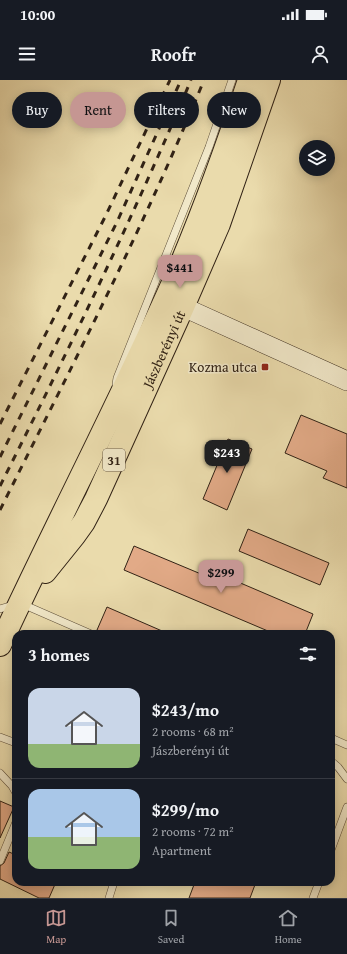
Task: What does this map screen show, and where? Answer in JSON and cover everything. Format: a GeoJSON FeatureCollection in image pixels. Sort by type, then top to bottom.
{"type":"FeatureCollection","features":[{"type":"Feature","properties":{"kind":"main road","name":"Jászberényi út"},"geometry":{"type":"LineString","coordinates":[[14,604],[74,536],[96,499],[174,303],[175,277],[201,212],[249,80]]}},
{"type":"Feature","properties":{"kind":"main road","name":"Jászberényi út"},"geometry":{"type":"LineString","coordinates":[[0,645],[14,604],[108,421],[219,224],[269,80]]}},
{"type":"Feature","properties":{"kind":"street"},"geometry":{"type":"LineString","coordinates":[[174,303],[347,381]]}},
{"type":"Feature","properties":{"kind":"lane","name":"Jászberényi út"},"geometry":{"type":"LineString","coordinates":[[108,421],[117,378],[208,147],[232,80]]}},
{"type":"Feature","properties":{"kind":"lane"},"geometry":{"type":"LineString","coordinates":[[14,604],[80,630]]}},
{"type":"Feature","properties":{"kind":"lane"},"geometry":{"type":"LineString","coordinates":[[0,737],[12,742]]}},
{"type":"Feature","properties":{"kind":"lane"},"geometry":{"type":"LineString","coordinates":[[335,740],[347,745]]}},
{"type":"Feature","properties":{"kind":"lane"},"geometry":{"type":"LineString","coordinates":[[335,764],[347,779]]}},
{"type":"Feature","properties":{"kind":"lane"},"geometry":{"type":"LineString","coordinates":[[0,773],[12,786]]}},
{"type":"Feature","properties":{"kind":"lane"},"geometry":{"type":"LineString","coordinates":[[335,839],[347,807]]}},
{"type":"Feature","properties":{"kind":"lane"},"geometry":{"type":"LineString","coordinates":[[0,861],[12,832]]}},
{"type":"Feature","properties":{"kind":"lane"},"geometry":{"type":"LineString","coordinates":[[109,898],[113,886]]}},
{"type":"Feature","properties":{"kind":"lane"},"geometry":{"type":"LineString","coordinates":[[313,898],[318,886]]}},
{"type":"Feature","properties":{"kind":"building"},"geometry":{"type":"Polygon","coordinates":[[[301,415],[347,434],[347,488],[323,478],[327,471],[285,453],[301,415]]]}},
{"type":"Feature","properties":{"kind":"building"},"geometry":{"type":"Polygon","coordinates":[[[228,439],[252,449],[227,510],[203,499],[228,439]]]}},
{"type":"Feature","properties":{"kind":"building"},"geometry":{"type":"Polygon","coordinates":[[[248,529],[329,563],[320,585],[239,551],[248,529]]]}},
{"type":"Feature","properties":{"kind":"building"},"geometry":{"type":"Polygon","coordinates":[[[134,546],[201,574],[203,567],[313,614],[307,630],[266,630],[124,570],[134,546]]]}},
{"type":"Feature","properties":{"kind":"building"},"geometry":{"type":"Polygon","coordinates":[[[107,607],[160,630],[97,630],[107,607]]]}},
{"type":"Feature","properties":{"kind":"building"},"geometry":{"type":"Polygon","coordinates":[[[0,801],[12,806],[12,811],[0,838],[0,801]]]}},
{"type":"Feature","properties":{"kind":"building"},"geometry":{"type":"Polygon","coordinates":[[[9,852],[12,853],[12,885],[0,879],[0,866],[4,863],[9,852]]]}},
{"type":"Feature","properties":{"kind":"building"},"geometry":{"type":"Polygon","coordinates":[[[14,886],[54,886],[49,898],[39,898],[14,886]]]}},
{"type":"Feature","properties":{"kind":"building"},"geometry":{"type":"Polygon","coordinates":[[[194,886],[254,886],[250,898],[189,898],[194,886]]]}},
{"type":"Feature","properties":{"kind":"railway"},"geometry":{"type":"LineString","coordinates":[[0,424],[106,215],[170,80]]}},
{"type":"Feature","properties":{"kind":"railway"},"geometry":{"type":"LineString","coordinates":[[0,457],[117,222],[181,80]]}},
{"type":"Feature","properties":{"kind":"railway"},"geometry":{"type":"LineString","coordinates":[[0,486],[99,285],[169,132],[191,80]]}},
{"type":"Feature","properties":{"kind":"railway"},"geometry":{"type":"LineString","coordinates":[[0,510],[132,243],[204,80]]}},
{"type":"Feature","properties":{"kind":"place","name":"Kozma utca"},"geometry":{"type":"Point","coordinates":[265,367]}}]}
